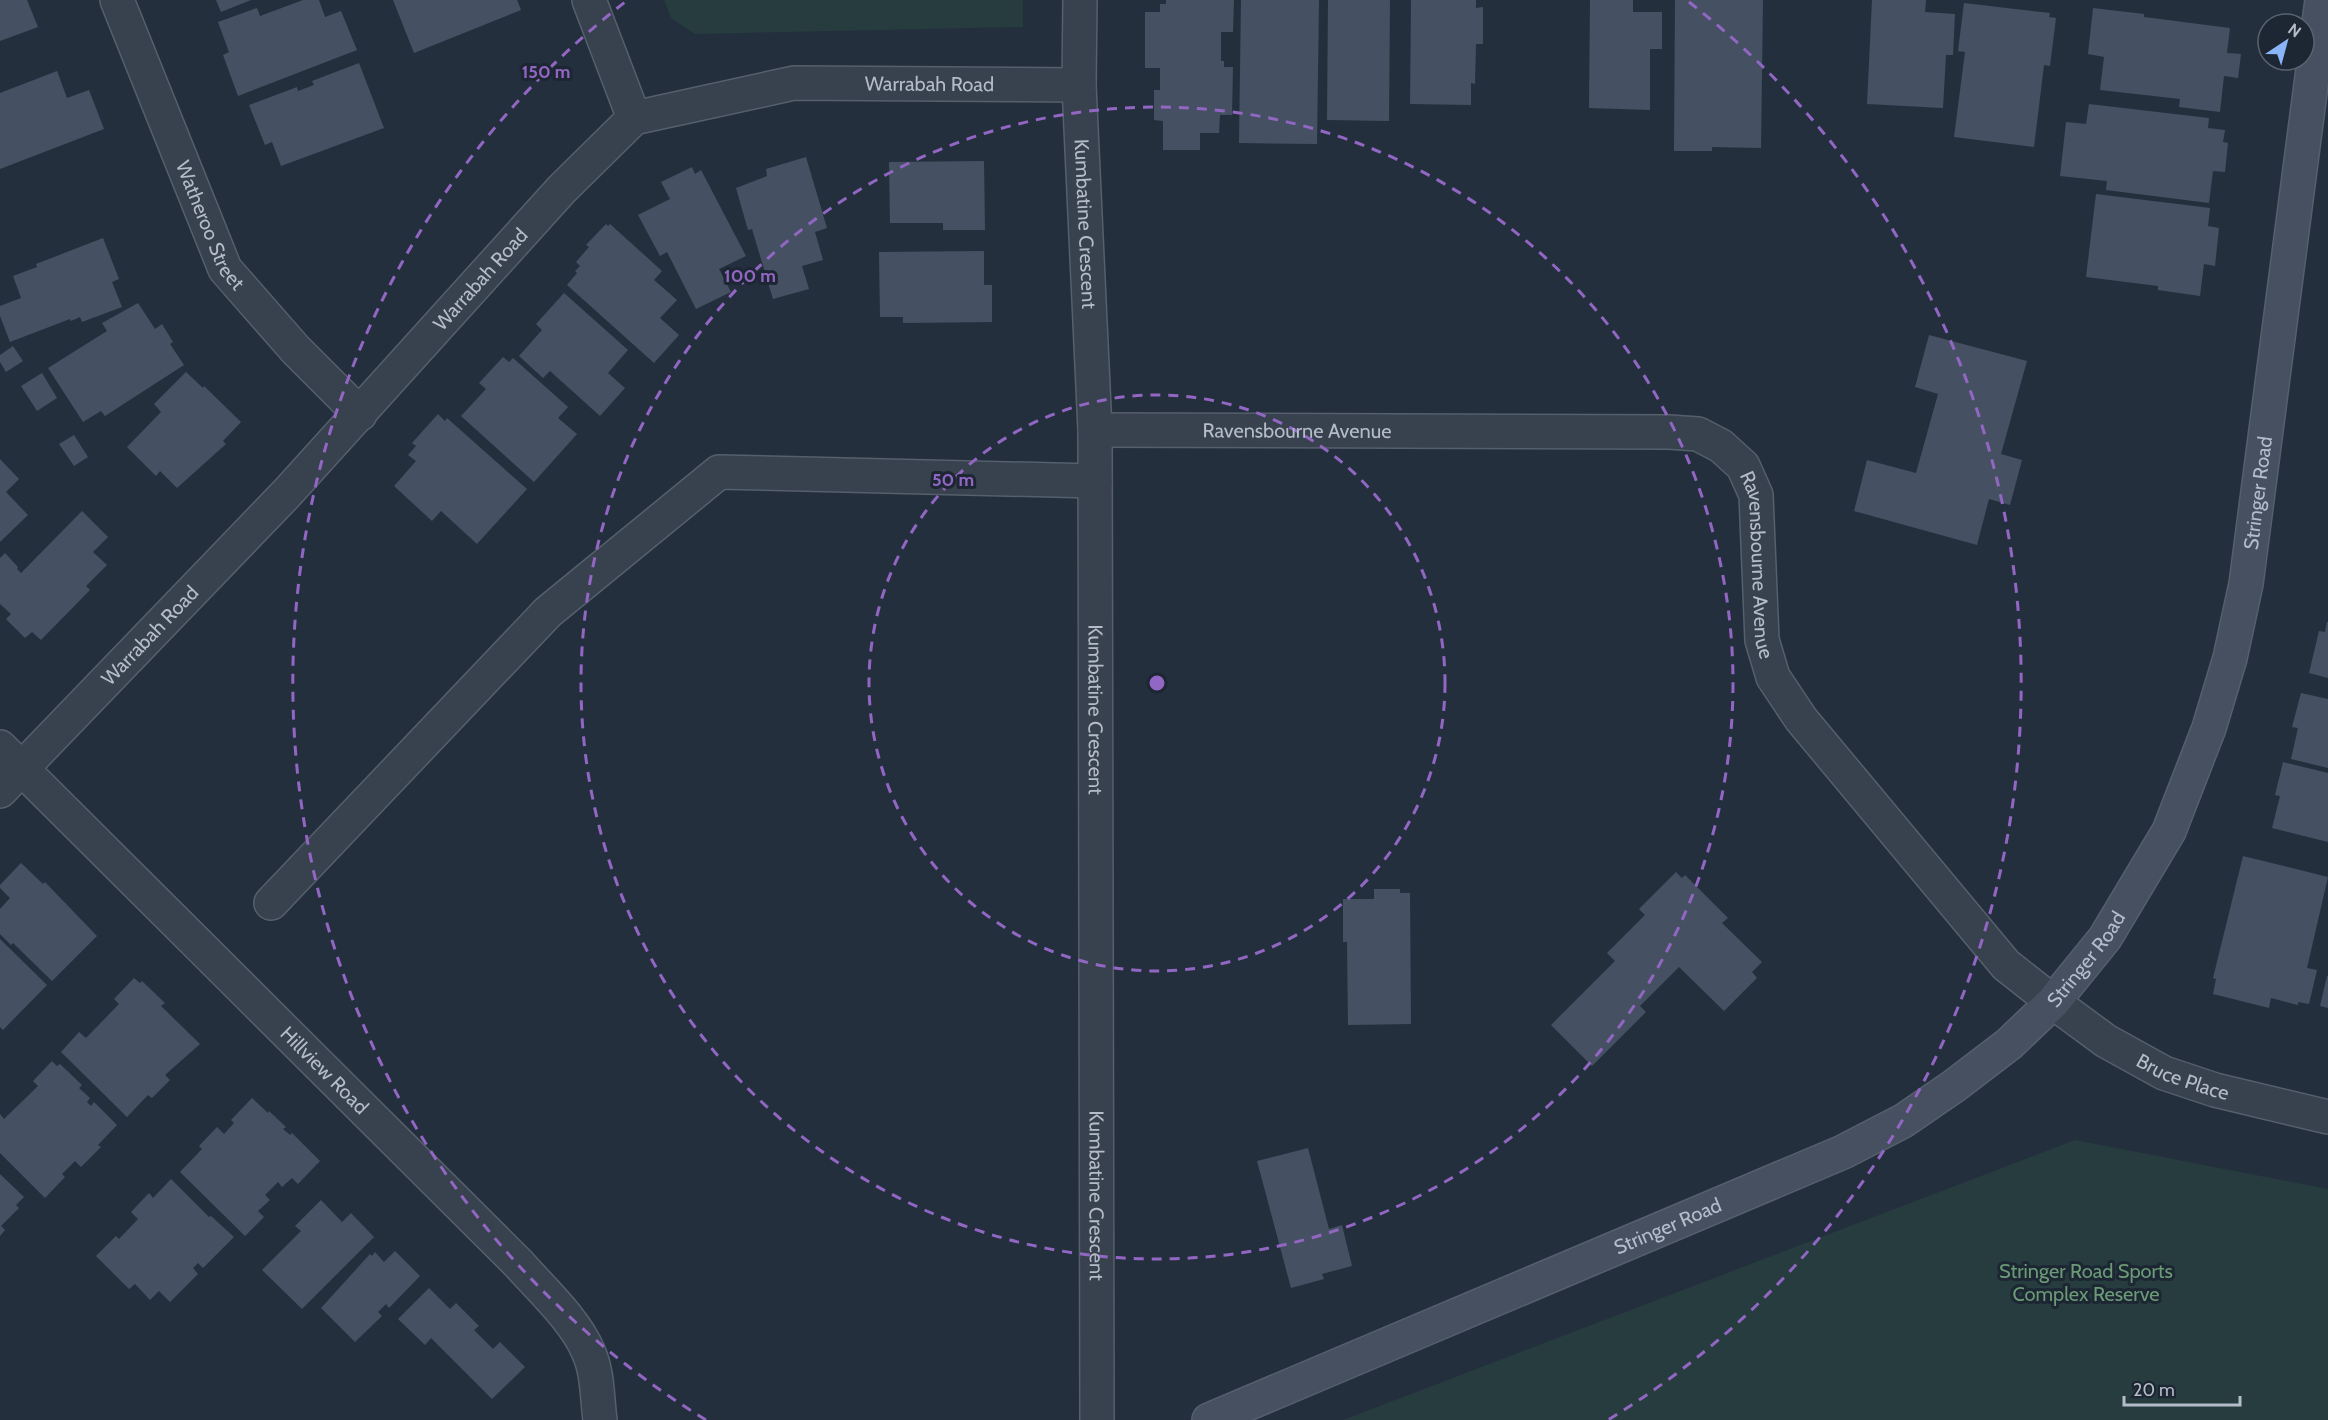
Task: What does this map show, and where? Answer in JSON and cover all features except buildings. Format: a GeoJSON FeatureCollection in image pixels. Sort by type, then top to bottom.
{"type":"FeatureCollection","features":[{"type":"Feature","properties":{"kind":"street","name":"Watheroo Street"},"geometry":{"type":"LineString","coordinates":[[117,0],[225,269],[296,350],[360,414]]}},
{"type":"Feature","properties":{"kind":"street"},"geometry":{"type":"LineString","coordinates":[[589,0],[634,118]]}},
{"type":"Feature","properties":{"kind":"street","name":"Kumbatine Crescent"},"geometry":{"type":"LineString","coordinates":[[1080,0],[1079,85],[1095,430],[1097,1420]]}},
{"type":"Feature","properties":{"kind":"street","name":"Stringer Road"},"geometry":{"type":"LineString","coordinates":[[1209,1420],[1843,1152],[1903,1120],[1954,1086],[2009,1044],[2053,1002],[2105,938],[2169,831],[2209,728],[2230,658],[2246,584],[2322,0]]}},
{"type":"Feature","properties":{"kind":"street","name":"Warrabah Road"},"geometry":{"type":"LineString","coordinates":[[7,769],[287,493],[562,189],[634,118],[794,83],[1079,85]]}},
{"type":"Feature","properties":{"kind":"street","name":"Ravensbourne Avenue"},"geometry":{"type":"LineString","coordinates":[[1095,430],[1669,432],[1698,434],[1721,446],[1743,466],[1756,495],[1762,640],[1773,677],[1801,718],[2006,965],[2053,1002]]}},
{"type":"Feature","properties":{"kind":"street"},"geometry":{"type":"LineString","coordinates":[[271,903],[548,612],[719,472],[1095,481]]}},
{"type":"Feature","properties":{"kind":"street","name":"Hillview Road"},"geometry":{"type":"LineString","coordinates":[[7,769],[518,1263],[571,1324],[588,1351],[595,1375],[600,1420]]}},
{"type":"Feature","properties":{"kind":"street","name":"Bruce Place"},"geometry":{"type":"LineString","coordinates":[[2053,1002],[2106,1041],[2164,1073],[2215,1090],[2328,1117]]}},
{"type":"Feature","properties":{"kind":"green space"},"geometry":{"type":"Polygon","coordinates":[[[664,0],[1023,0],[1023,27],[695,34],[671,18],[664,0]]]}},
{"type":"Feature","properties":{"kind":"green space","name":"Stringer Road Sports Complex Reserve"},"geometry":{"type":"Polygon","coordinates":[[[2075,1140],[2328,1189],[2328,1420],[1343,1420],[2075,1140]]]}}]}
